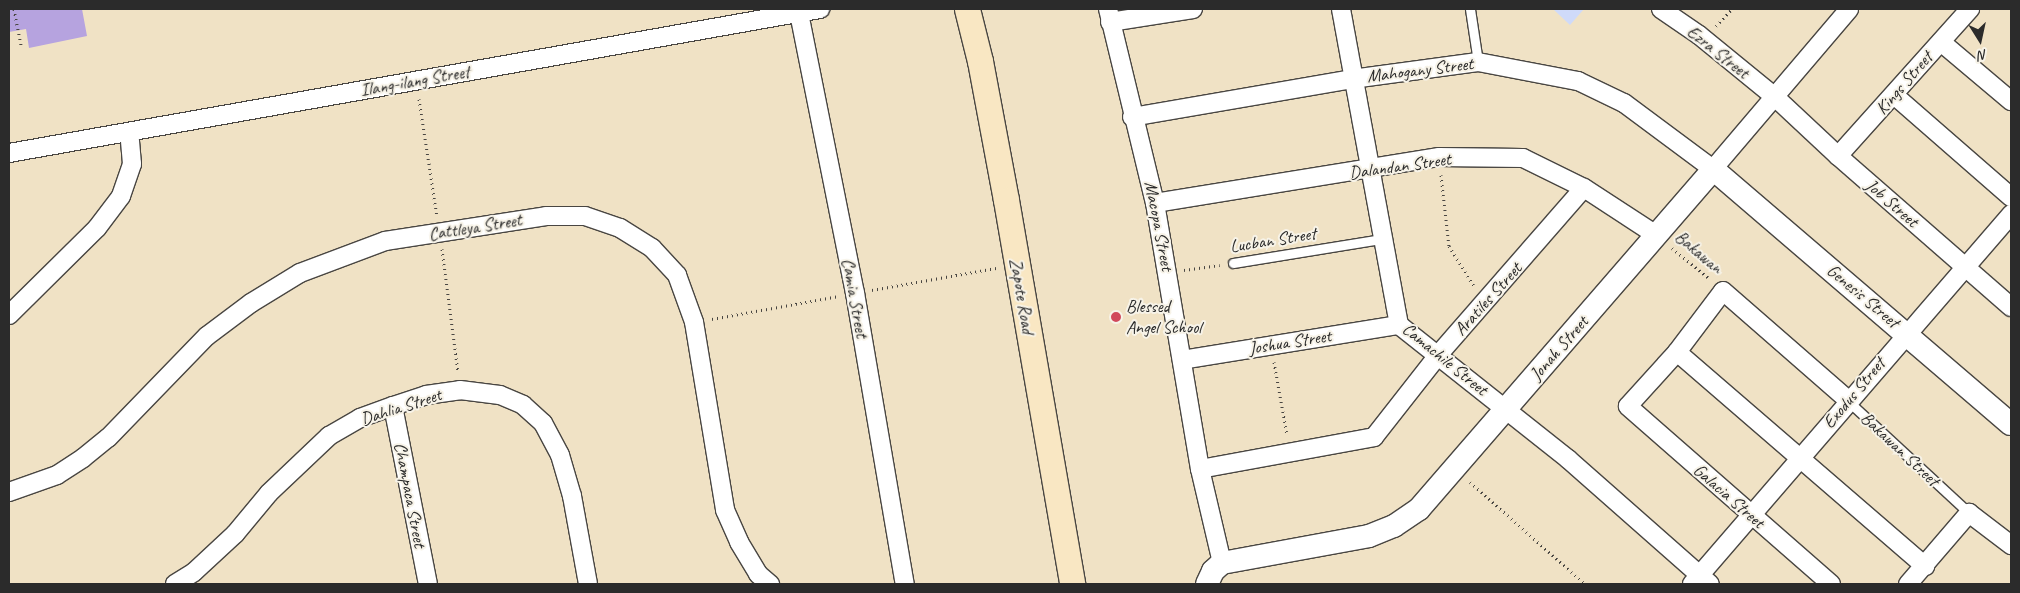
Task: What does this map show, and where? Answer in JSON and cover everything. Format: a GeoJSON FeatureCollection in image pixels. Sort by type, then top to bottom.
{"type":"FeatureCollection","features":[{"type":"Feature","properties":{"kind":"main road","name":"Zapote Road"},"geometry":{"type":"LineString","coordinates":[[967,9],[980,61],[1004,191],[1072,584]]}},
{"type":"Feature","properties":{"kind":"street","name":"Ilang-ilang Street"},"geometry":{"type":"LineString","coordinates":[[9,153],[820,9]]}},
{"type":"Feature","properties":{"kind":"street"},"geometry":{"type":"LineString","coordinates":[[1109,15],[1187,9]]}},
{"type":"Feature","properties":{"kind":"street","name":"Camachile Street"},"geometry":{"type":"LineString","coordinates":[[1341,9],[1352,79],[1399,325],[1440,354],[1507,409],[1700,581]]}},
{"type":"Feature","properties":{"kind":"street","name":"Ezra Street"},"geometry":{"type":"LineString","coordinates":[[1660,9],[1699,35],[1775,97]]}},
{"type":"Feature","properties":{"kind":"street","name":"Jonah Street"},"geometry":{"type":"LineString","coordinates":[[1222,563],[1343,542],[1394,526],[1419,509],[1507,409],[1849,9]]}},
{"type":"Feature","properties":{"kind":"street","name":"Kings Street"},"geometry":{"type":"LineString","coordinates":[[1838,156],[1970,9]]}},
{"type":"Feature","properties":{"kind":"street","name":"Camia Street"},"geometry":{"type":"LineString","coordinates":[[799,13],[855,293],[905,584]]}},
{"type":"Feature","properties":{"kind":"street","name":"Macopa Street"},"geometry":{"type":"LineString","coordinates":[[1109,15],[1132,117],[1156,204],[1200,469],[1222,563]]}},
{"type":"Feature","properties":{"kind":"street"},"geometry":{"type":"LineString","coordinates":[[1941,42],[2011,101]]}},
{"type":"Feature","properties":{"kind":"street","name":"Mahogany Street"},"geometry":{"type":"LineString","coordinates":[[1132,117],[1352,79],[1478,62],[1578,81],[1624,103],[1713,169]]}},
{"type":"Feature","properties":{"kind":"street"},"geometry":{"type":"LineString","coordinates":[[1894,95],[2011,197]]}},
{"type":"Feature","properties":{"kind":"street","name":"Job Street"},"geometry":{"type":"LineString","coordinates":[[1775,97],[1838,156],[2011,307]]}},
{"type":"Feature","properties":{"kind":"street"},"geometry":{"type":"LineString","coordinates":[[9,315],[97,228],[120,196],[132,164],[129,132]]}},
{"type":"Feature","properties":{"kind":"street","name":"Dalandan Street"},"geometry":{"type":"LineString","coordinates":[[1156,204],[1439,157],[1523,158],[1584,188],[1656,235]]}},
{"type":"Feature","properties":{"kind":"street","name":"Genesis Street"},"geometry":{"type":"LineString","coordinates":[[1713,169],[1906,332],[2011,424]]}},
{"type":"Feature","properties":{"kind":"street","name":"Aratiles Street"},"geometry":{"type":"LineString","coordinates":[[1200,469],[1374,437],[1440,354],[1485,305],[1584,188]]}},
{"type":"Feature","properties":{"kind":"street","name":"Exodus Street"},"geometry":{"type":"LineString","coordinates":[[1700,581],[1750,515],[1798,458],[1906,332],[2011,214]]}},
{"type":"Feature","properties":{"kind":"street","name":"Cattleya Street"},"geometry":{"type":"LineString","coordinates":[[9,492],[57,475],[83,458],[108,438],[207,336],[251,303],[300,273],[385,241],[546,216],[585,216],[620,228],[652,248],[677,275],[694,322],[725,510],[739,542],[758,574],[770,584]]}},
{"type":"Feature","properties":{"kind":"street"},"geometry":{"type":"LineString","coordinates":[[1724,291],[1677,352],[1925,566]]}},
{"type":"Feature","properties":{"kind":"street","name":"Bakawan Street"},"geometry":{"type":"LineString","coordinates":[[1724,291],[1848,400]]}},
{"type":"Feature","properties":{"kind":"street","name":"Joshua Street"},"geometry":{"type":"LineString","coordinates":[[1182,360],[1271,344],[1399,325]]}},
{"type":"Feature","properties":{"kind":"street","name":"Galacia Street"},"geometry":{"type":"LineString","coordinates":[[1677,352],[1628,406],[1750,515],[1831,584]]}},
{"type":"Feature","properties":{"kind":"street","name":"Dahlia Street"},"geometry":{"type":"LineString","coordinates":[[175,584],[194,572],[235,534],[269,493],[329,436],[360,418],[393,406],[426,395],[460,390],[500,395],[523,405],[543,423],[560,455],[572,496],[588,584]]}},
{"type":"Feature","properties":{"kind":"street","name":"Champaca Street"},"geometry":{"type":"LineString","coordinates":[[393,406],[428,584]]}},
{"type":"Feature","properties":{"kind":"street"},"geometry":{"type":"LineString","coordinates":[[1908,584],[1969,513]]}},
{"type":"Feature","properties":{"kind":"street","name":"Bakawan Street"},"geometry":{"type":"LineString","coordinates":[[1969,513],[2011,545]]}},
{"type":"Feature","properties":{"kind":"street"},"geometry":{"type":"LineString","coordinates":[[1207,584],[1213,571],[1222,563]]}},
{"type":"Feature","properties":{"kind":"lane"},"geometry":{"type":"LineString","coordinates":[[1470,9],[1478,62]]}},
{"type":"Feature","properties":{"kind":"lane","name":"Lucban Street"},"geometry":{"type":"LineString","coordinates":[[1233,263],[1382,239]]}},
{"type":"Feature","properties":{"kind":"lane","name":"Bakawan Street"},"geometry":{"type":"LineString","coordinates":[[1848,400],[1969,513]]}},
{"type":"Feature","properties":{"kind":"path"},"geometry":{"type":"LineString","coordinates":[[14,9],[20,46]]}},
{"type":"Feature","properties":{"kind":"path"},"geometry":{"type":"LineString","coordinates":[[1439,157],[1449,246],[1485,305]]}},
{"type":"Feature","properties":{"kind":"path","name":"Bakawan"},"geometry":{"type":"LineString","coordinates":[[1656,235],[1724,291]]}},
{"type":"Feature","properties":{"kind":"path","name":"Lucban Street"},"geometry":{"type":"LineString","coordinates":[[1168,273],[1233,263]]}},
{"type":"Feature","properties":{"kind":"path"},"geometry":{"type":"LineString","coordinates":[[1271,344],[1290,452]]}},
{"type":"Feature","properties":{"kind":"path"},"geometry":{"type":"LineString","coordinates":[[1455,468],[1585,584]]}},
{"type":"Feature","properties":{"kind":"shaded area"},"geometry":{"type":"Polygon","coordinates":[[[1553,9],[1584,9],[1570,25],[1553,9]]]}},
{"type":"Feature","properties":{"kind":"building"},"geometry":{"type":"Polygon","coordinates":[[[9,9],[82,9],[87,36],[29,48],[26,29],[9,32],[9,9]]]}},
{"type":"Feature","properties":{"kind":"place","name":"Blessed Angel School"},"geometry":{"type":"Point","coordinates":[1116,317]}}]}
